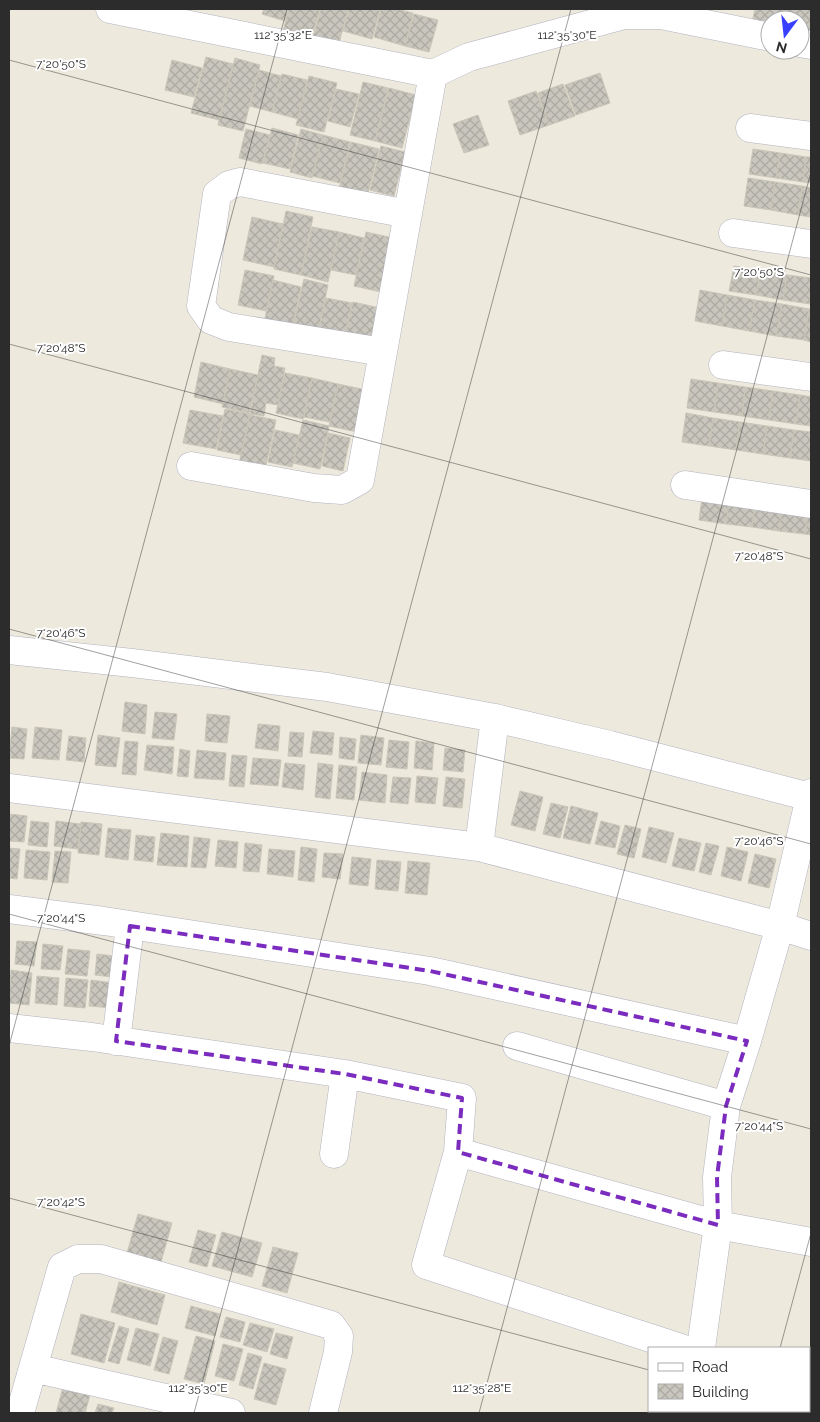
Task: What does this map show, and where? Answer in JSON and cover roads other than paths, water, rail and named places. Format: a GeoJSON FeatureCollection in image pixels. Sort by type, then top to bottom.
{"type":"FeatureCollection","features":[{"type":"Feature","properties":{"kind":"street"},"geometry":{"type":"LineString","coordinates":[[110,9],[433,74],[469,57],[624,16],[699,16],[760,34]]}},
{"type":"Feature","properties":{"kind":"street"},"geometry":{"type":"LineString","coordinates":[[191,466],[314,488],[342,490],[360,480],[433,74]]}},
{"type":"Feature","properties":{"kind":"street"},"geometry":{"type":"LineString","coordinates":[[750,128],[811,136]]}},
{"type":"Feature","properties":{"kind":"street"},"geometry":{"type":"LineString","coordinates":[[383,352],[229,327],[210,320],[201,306],[217,194],[229,185],[240,182],[408,214]]}},
{"type":"Feature","properties":{"kind":"street"},"geometry":{"type":"LineString","coordinates":[[733,233],[811,244]]}},
{"type":"Feature","properties":{"kind":"street"},"geometry":{"type":"LineString","coordinates":[[723,365],[811,377]]}},
{"type":"Feature","properties":{"kind":"street"},"geometry":{"type":"LineString","coordinates":[[685,485],[811,504]]}},
{"type":"Feature","properties":{"kind":"street"},"geometry":{"type":"LineString","coordinates":[[9,650],[327,687],[495,718],[811,795],[780,926],[726,1106],[718,1177],[718,1226],[701,1347]]}},
{"type":"Feature","properties":{"kind":"street"},"geometry":{"type":"LineString","coordinates":[[480,848],[495,718]]}},
{"type":"Feature","properties":{"kind":"street"},"geometry":{"type":"LineString","coordinates":[[9,788],[480,848],[780,926],[811,936]]}},
{"type":"Feature","properties":{"kind":"street"},"geometry":{"type":"LineString","coordinates":[[9,909],[430,971],[747,1041]]}},
{"type":"Feature","properties":{"kind":"street"},"geometry":{"type":"LineString","coordinates":[[116,1041],[130,926]]}},
{"type":"Feature","properties":{"kind":"street"},"geometry":{"type":"LineString","coordinates":[[9,1028],[116,1041],[345,1074],[462,1098],[458,1152],[426,1265],[678,1347]]}},
{"type":"Feature","properties":{"kind":"street"},"geometry":{"type":"LineString","coordinates":[[517,1046],[726,1106]]}},
{"type":"Feature","properties":{"kind":"street"},"geometry":{"type":"LineString","coordinates":[[334,1154],[345,1074]]}},
{"type":"Feature","properties":{"kind":"street"},"geometry":{"type":"LineString","coordinates":[[458,1152],[718,1226],[811,1242]]}},
{"type":"Feature","properties":{"kind":"street"},"geometry":{"type":"LineString","coordinates":[[20,1413],[62,1267],[78,1259],[101,1259],[331,1325],[339,1336],[338,1352],[323,1413]]}},
{"type":"Feature","properties":{"kind":"street"},"geometry":{"type":"LineString","coordinates":[[33,1368],[231,1413]]}}]}
